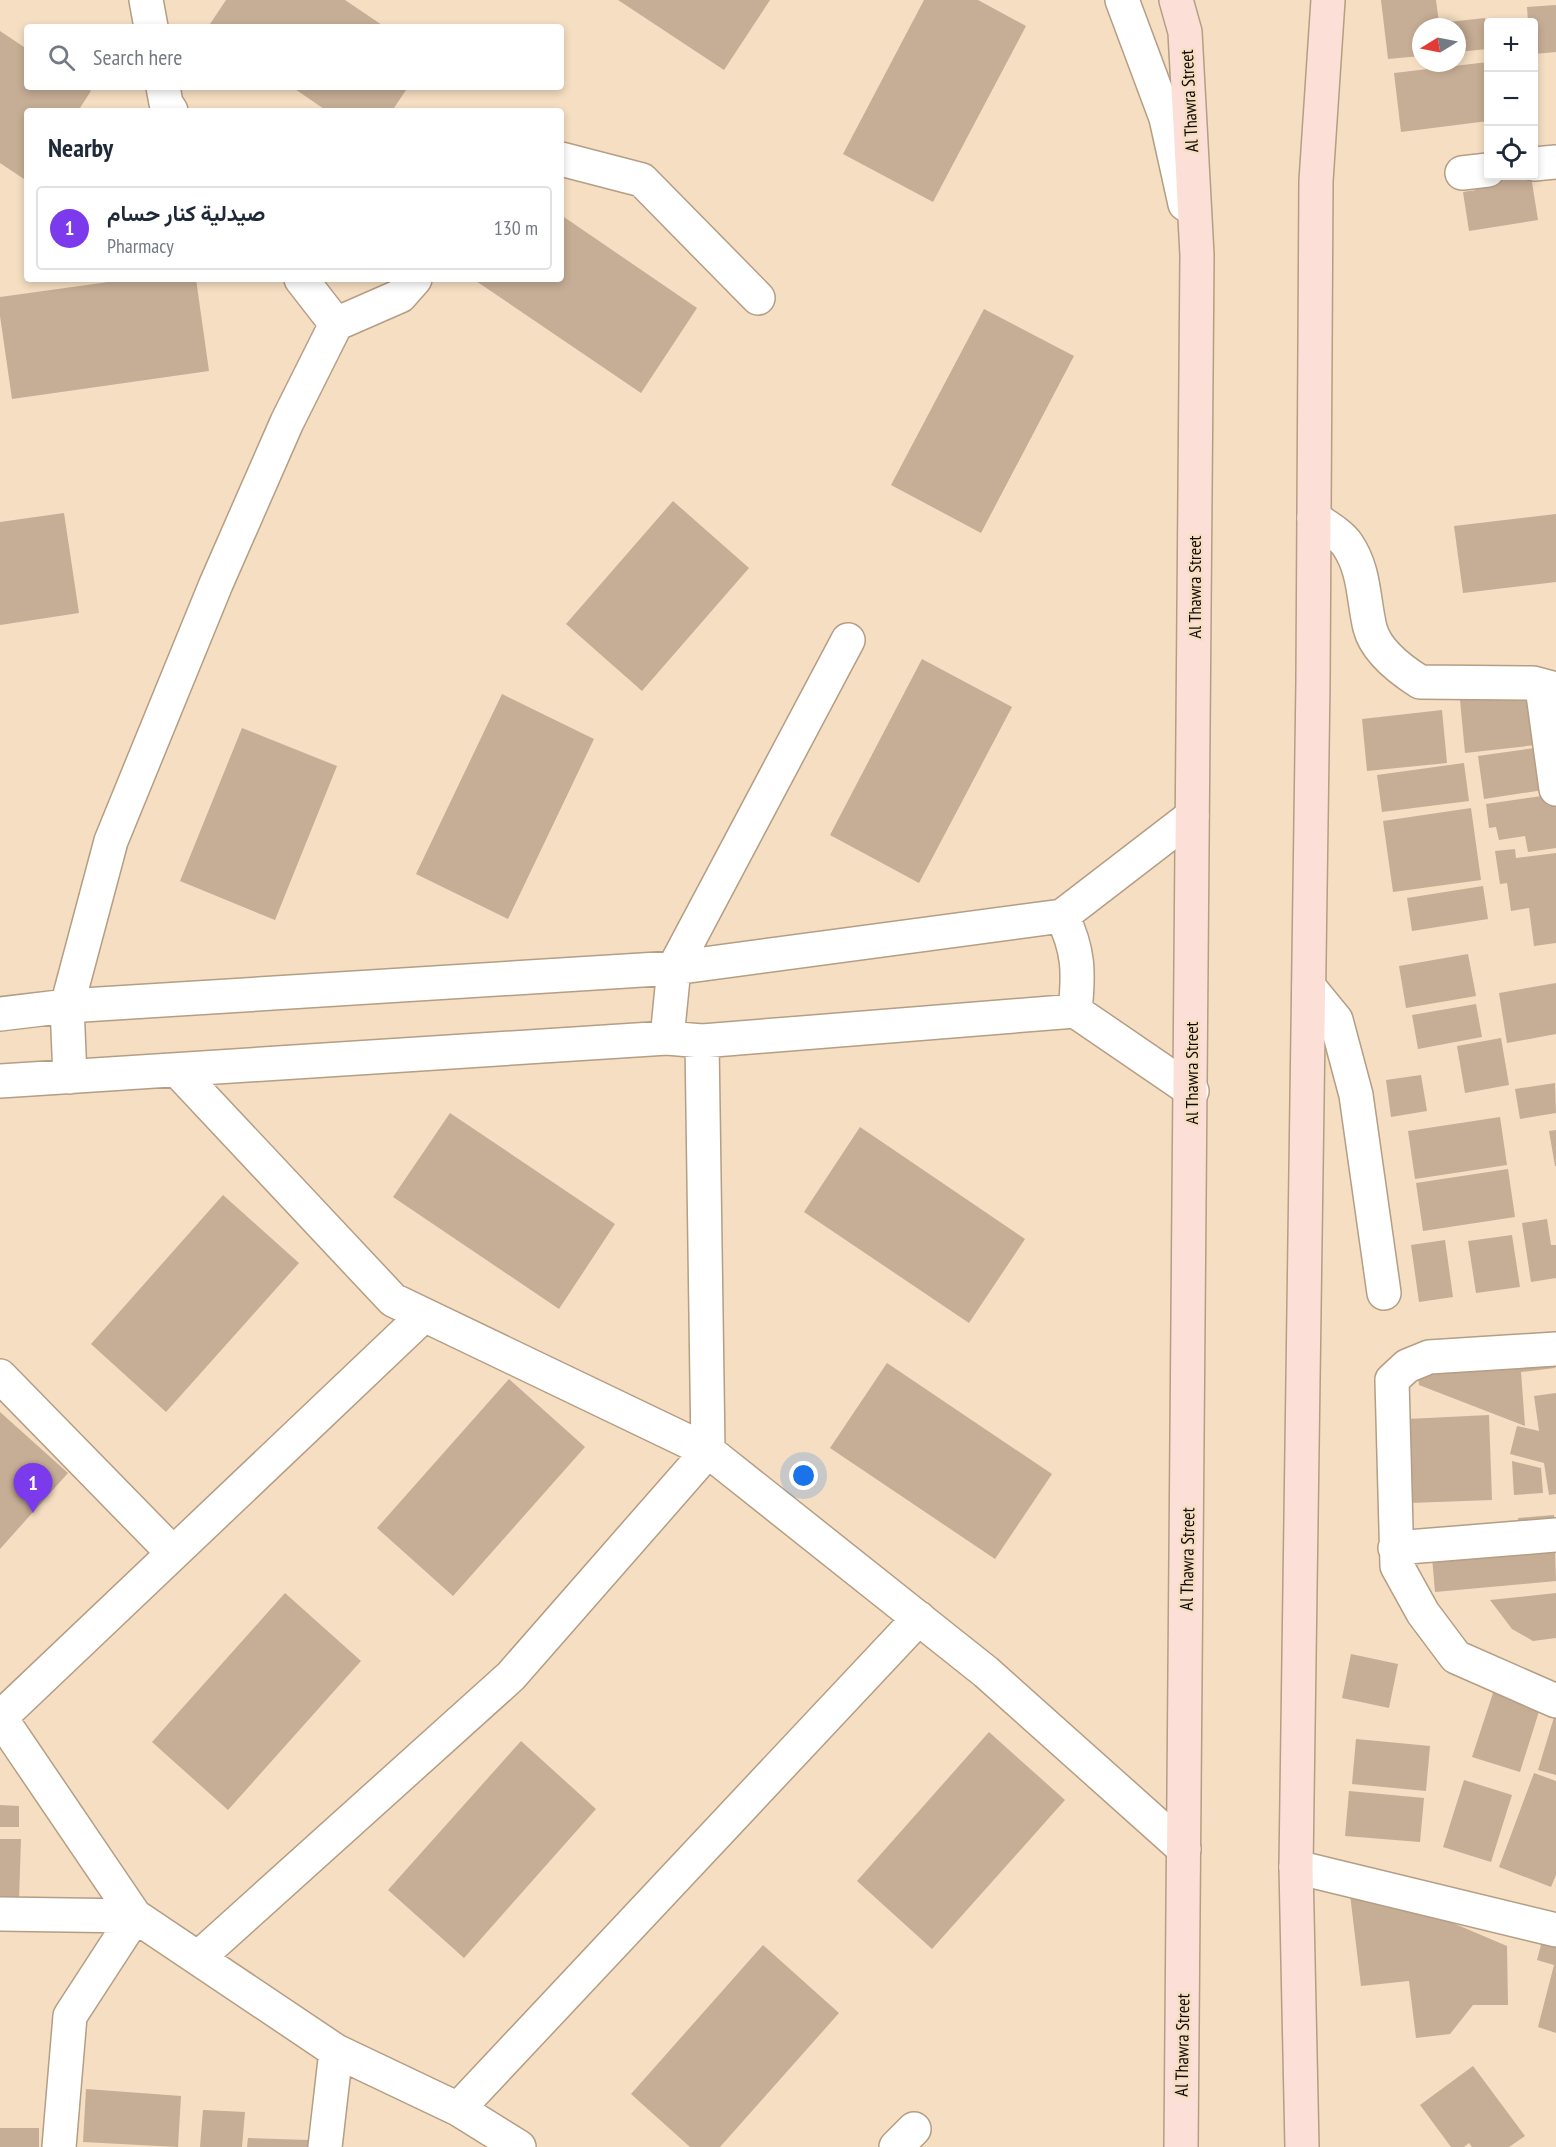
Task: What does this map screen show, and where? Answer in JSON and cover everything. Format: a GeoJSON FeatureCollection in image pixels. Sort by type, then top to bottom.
{"type":"FeatureCollection","features":[{"type":"Feature","properties":{"kind":"main road","name":"Al Thawra Street"},"geometry":{"type":"LineString","coordinates":[[1176,0],[1185,32],[1197,255],[1181,2147]]}},
{"type":"Feature","properties":{"kind":"main road"},"geometry":{"type":"LineString","coordinates":[[1302,2147],[1296,1867],[1309,987],[1316,182],[1328,0]]}},
{"type":"Feature","properties":{"kind":"street"},"geometry":{"type":"LineString","coordinates":[[146,0],[150,24]]}},
{"type":"Feature","properties":{"kind":"street"},"geometry":{"type":"LineString","coordinates":[[1122,0],[1166,118],[1197,255]]}},
{"type":"Feature","properties":{"kind":"street"},"geometry":{"type":"LineString","coordinates":[[163,90],[169,108]]}},
{"type":"Feature","properties":{"kind":"street"},"geometry":{"type":"LineString","coordinates":[[564,160],[642,180],[758,297]]}},
{"type":"Feature","properties":{"kind":"street"},"geometry":{"type":"LineString","coordinates":[[1538,164],[1556,162]]}},
{"type":"Feature","properties":{"kind":"street"},"geometry":{"type":"LineString","coordinates":[[303,282],[336,324]]}},
{"type":"Feature","properties":{"kind":"street"},"geometry":{"type":"LineString","coordinates":[[70,1077],[67,1005],[111,841],[220,573],[287,422],[336,324],[400,296],[412,282]]}},
{"type":"Feature","properties":{"kind":"street"},"geometry":{"type":"LineString","coordinates":[[1314,518],[1346,542],[1362,575],[1371,630],[1380,647],[1404,672],[1420,682],[1533,683],[1549,688],[1556,789]]}},
{"type":"Feature","properties":{"kind":"street"},"geometry":{"type":"LineString","coordinates":[[667,1038],[674,968],[848,640]]}},
{"type":"Feature","properties":{"kind":"street"},"geometry":{"type":"LineString","coordinates":[[0,1014],[67,1005],[674,968],[1062,916],[1192,816]]}},
{"type":"Feature","properties":{"kind":"street"},"geometry":{"type":"LineString","coordinates":[[1062,916],[1074,940],[1079,976],[1075,1011]]}},
{"type":"Feature","properties":{"kind":"street"},"geometry":{"type":"LineString","coordinates":[[1309,987],[1336,1020],[1356,1095],[1384,1293]]}},
{"type":"Feature","properties":{"kind":"street"},"geometry":{"type":"LineString","coordinates":[[0,1081],[667,1038],[702,1041],[1075,1011],[1191,1091]]}},
{"type":"Feature","properties":{"kind":"street"},"geometry":{"type":"LineString","coordinates":[[198,1958],[511,1676],[708,1451],[702,1041]]}},
{"type":"Feature","properties":{"kind":"street"},"geometry":{"type":"LineString","coordinates":[[178,1071],[393,1300],[708,1451],[986,1672],[1184,1849]]}},
{"type":"Feature","properties":{"kind":"street"},"geometry":{"type":"LineString","coordinates":[[424,1314],[1,1717],[84,1844],[135,1916],[336,2051],[458,2109],[519,2147]]}},
{"type":"Feature","properties":{"kind":"street"},"geometry":{"type":"LineString","coordinates":[[1556,1349],[1428,1357],[1407,1366],[1392,1380],[1397,1566],[1423,1612],[1456,1657],[1556,1701]]}},
{"type":"Feature","properties":{"kind":"street"},"geometry":{"type":"LineString","coordinates":[[0,1376],[173,1553]]}},
{"type":"Feature","properties":{"kind":"street"},"geometry":{"type":"LineString","coordinates":[[1395,1548],[1556,1535]]}},
{"type":"Feature","properties":{"kind":"street"},"geometry":{"type":"LineString","coordinates":[[458,2109],[919,1618]]}},
{"type":"Feature","properties":{"kind":"street"},"geometry":{"type":"LineString","coordinates":[[1296,1867],[1556,1930]]}},
{"type":"Feature","properties":{"kind":"street"},"geometry":{"type":"LineString","coordinates":[[0,1914],[135,1916]]}},
{"type":"Feature","properties":{"kind":"street"},"geometry":{"type":"LineString","coordinates":[[59,2147],[70,2016],[135,1916]]}},
{"type":"Feature","properties":{"kind":"street"},"geometry":{"type":"LineString","coordinates":[[325,2147],[336,2051]]}},
{"type":"Feature","properties":{"kind":"building"},"geometry":{"type":"Polygon","coordinates":[[[226,0],[345,0],[381,24],[210,24],[226,0]]]}},
{"type":"Feature","properties":{"kind":"building"},"geometry":{"type":"Polygon","coordinates":[[[618,0],[770,0],[724,70],[618,0]]]}},
{"type":"Feature","properties":{"kind":"building"},"geometry":{"type":"Polygon","coordinates":[[[924,0],[978,0],[1026,26],[933,202],[843,154],[924,0]]]}},
{"type":"Feature","properties":{"kind":"building"},"geometry":{"type":"Polygon","coordinates":[[[1381,0],[1436,0],[1438,18],[1412,18],[1412,57],[1388,59],[1381,0]]]}},
{"type":"Feature","properties":{"kind":"building"},"geometry":{"type":"Polygon","coordinates":[[[1556,5],[1556,52],[1538,54],[1538,18],[1528,18],[1527,7],[1556,5]]]}},
{"type":"Feature","properties":{"kind":"building"},"geometry":{"type":"Polygon","coordinates":[[[1484,18],[1484,49],[1466,51],[1466,20],[1484,18]]]}},
{"type":"Feature","properties":{"kind":"building"},"geometry":{"type":"Polygon","coordinates":[[[0,31],[24,47],[24,90],[91,91],[80,108],[24,108],[24,179],[0,163],[0,31]]]}},
{"type":"Feature","properties":{"kind":"building"},"geometry":{"type":"Polygon","coordinates":[[[1484,62],[1484,122],[1401,132],[1394,73],[1412,71],[1466,72],[1466,65],[1484,62]]]}},
{"type":"Feature","properties":{"kind":"building"},"geometry":{"type":"Polygon","coordinates":[[[296,90],[406,90],[394,108],[323,108],[296,90]]]}},
{"type":"Feature","properties":{"kind":"building"},"geometry":{"type":"Polygon","coordinates":[[[1474,174],[1484,174],[1484,180],[1532,180],[1538,220],[1469,231],[1463,192],[1476,190],[1474,174]]]}},
{"type":"Feature","properties":{"kind":"building"},"geometry":{"type":"Polygon","coordinates":[[[564,217],[697,308],[641,393],[477,282],[564,282],[564,217]]]}},
{"type":"Feature","properties":{"kind":"building"},"geometry":{"type":"Polygon","coordinates":[[[108,282],[196,282],[209,371],[12,399],[0,316],[0,297],[108,282]]]}},
{"type":"Feature","properties":{"kind":"building"},"geometry":{"type":"Polygon","coordinates":[[[984,309],[1074,356],[981,533],[891,485],[984,309]]]}},
{"type":"Feature","properties":{"kind":"building"},"geometry":{"type":"Polygon","coordinates":[[[673,501],[749,568],[642,691],[566,624],[673,501]]]}},
{"type":"Feature","properties":{"kind":"building"},"geometry":{"type":"Polygon","coordinates":[[[64,513],[79,613],[0,625],[0,522],[64,513]]]}},
{"type":"Feature","properties":{"kind":"building"},"geometry":{"type":"Polygon","coordinates":[[[1556,514],[1556,582],[1463,593],[1454,526],[1556,514]]]}},
{"type":"Feature","properties":{"kind":"building"},"geometry":{"type":"Polygon","coordinates":[[[922,659],[1012,707],[919,883],[830,835],[922,659]]]}},
{"type":"Feature","properties":{"kind":"building"},"geometry":{"type":"Polygon","coordinates":[[[1540,691],[1545,744],[1465,753],[1460,700],[1540,691]]]}},
{"type":"Feature","properties":{"kind":"building"},"geometry":{"type":"Polygon","coordinates":[[[502,694],[594,739],[508,919],[416,874],[502,694]]]}},
{"type":"Feature","properties":{"kind":"building"},"geometry":{"type":"Polygon","coordinates":[[[1442,710],[1447,763],[1367,771],[1362,719],[1442,710]]]}},
{"type":"Feature","properties":{"kind":"building"},"geometry":{"type":"Polygon","coordinates":[[[242,728],[337,766],[275,920],[180,881],[242,728]]]}},
{"type":"Feature","properties":{"kind":"building"},"geometry":{"type":"Polygon","coordinates":[[[1556,745],[1556,788],[1484,799],[1478,756],[1556,745]]]}},
{"type":"Feature","properties":{"kind":"building"},"geometry":{"type":"Polygon","coordinates":[[[1464,763],[1469,801],[1382,812],[1377,775],[1464,763]]]}},
{"type":"Feature","properties":{"kind":"building"},"geometry":{"type":"Polygon","coordinates":[[[1556,794],[1556,848],[1528,852],[1525,836],[1499,840],[1496,827],[1489,828],[1486,804],[1556,794]]]}},
{"type":"Feature","properties":{"kind":"building"},"geometry":{"type":"Polygon","coordinates":[[[1471,808],[1481,880],[1393,892],[1383,821],[1471,808]]]}},
{"type":"Feature","properties":{"kind":"building"},"geometry":{"type":"Polygon","coordinates":[[[1515,849],[1516,858],[1556,853],[1556,943],[1534,946],[1529,908],[1511,911],[1507,883],[1500,884],[1495,851],[1515,849]]]}},
{"type":"Feature","properties":{"kind":"building"},"geometry":{"type":"Polygon","coordinates":[[[1483,886],[1488,919],[1412,931],[1407,898],[1483,886]]]}},
{"type":"Feature","properties":{"kind":"building"},"geometry":{"type":"Polygon","coordinates":[[[1468,954],[1476,996],[1406,1008],[1399,966],[1468,954]]]}},
{"type":"Feature","properties":{"kind":"building"},"geometry":{"type":"Polygon","coordinates":[[[1556,983],[1556,1034],[1507,1043],[1499,993],[1556,983]]]}},
{"type":"Feature","properties":{"kind":"building"},"geometry":{"type":"Polygon","coordinates":[[[1476,1004],[1482,1037],[1418,1049],[1412,1015],[1476,1004]]]}},
{"type":"Feature","properties":{"kind":"building"},"geometry":{"type":"Polygon","coordinates":[[[1501,1038],[1509,1085],[1465,1093],[1457,1046],[1501,1038]]]}},
{"type":"Feature","properties":{"kind":"building"},"geometry":{"type":"Polygon","coordinates":[[[1421,1075],[1427,1111],[1391,1117],[1386,1080],[1421,1075]]]}},
{"type":"Feature","properties":{"kind":"building"},"geometry":{"type":"Polygon","coordinates":[[[1555,1083],[1556,1113],[1520,1119],[1515,1089],[1555,1083]]]}},
{"type":"Feature","properties":{"kind":"building"},"geometry":{"type":"Polygon","coordinates":[[[450,1113],[615,1224],[559,1309],[393,1197],[450,1113]]]}},
{"type":"Feature","properties":{"kind":"building"},"geometry":{"type":"Polygon","coordinates":[[[1500,1117],[1507,1165],[1415,1179],[1408,1131],[1500,1117]]]}},
{"type":"Feature","properties":{"kind":"building"},"geometry":{"type":"Polygon","coordinates":[[[860,1127],[1025,1239],[969,1323],[804,1212],[860,1127]]]}},
{"type":"Feature","properties":{"kind":"building"},"geometry":{"type":"Polygon","coordinates":[[[1556,1130],[1556,1166],[1555,1166],[1549,1131],[1556,1130]]]}},
{"type":"Feature","properties":{"kind":"building"},"geometry":{"type":"Polygon","coordinates":[[[1508,1169],[1515,1217],[1423,1231],[1416,1183],[1508,1169]]]}},
{"type":"Feature","properties":{"kind":"building"},"geometry":{"type":"Polygon","coordinates":[[[223,1195],[299,1263],[166,1412],[91,1344],[223,1195]]]}},
{"type":"Feature","properties":{"kind":"building"},"geometry":{"type":"Polygon","coordinates":[[[1547,1219],[1551,1245],[1556,1245],[1556,1278],[1531,1282],[1522,1223],[1547,1219]]]}},
{"type":"Feature","properties":{"kind":"building"},"geometry":{"type":"Polygon","coordinates":[[[1512,1235],[1520,1287],[1476,1293],[1468,1241],[1512,1235]]]}},
{"type":"Feature","properties":{"kind":"building"},"geometry":{"type":"Polygon","coordinates":[[[1445,1240],[1453,1297],[1419,1302],[1411,1245],[1445,1240]]]}},
{"type":"Feature","properties":{"kind":"building"},"geometry":{"type":"Polygon","coordinates":[[[1552,1337],[1555,1368],[1521,1372],[1525,1426],[1419,1385],[1416,1354],[1552,1337]]]}},
{"type":"Feature","properties":{"kind":"building"},"geometry":{"type":"Polygon","coordinates":[[[887,1363],[1052,1474],[995,1559],[830,1448],[887,1363]]]}},
{"type":"Feature","properties":{"kind":"building"},"geometry":{"type":"Polygon","coordinates":[[[509,1379],[585,1447],[453,1596],[377,1528],[509,1379]]]}},
{"type":"Feature","properties":{"kind":"building"},"geometry":{"type":"Polygon","coordinates":[[[1556,1393],[1556,1494],[1549,1495],[1544,1463],[1510,1454],[1517,1426],[1539,1431],[1534,1396],[1556,1393]]]}},
{"type":"Feature","properties":{"kind":"building"},"geometry":{"type":"Polygon","coordinates":[[[0,1412],[68,1473],[0,1549],[0,1412]]]}},
{"type":"Feature","properties":{"kind":"building"},"geometry":{"type":"Polygon","coordinates":[[[1489,1415],[1492,1500],[1410,1503],[1407,1419],[1489,1415]]]}},
{"type":"Feature","properties":{"kind":"building"},"geometry":{"type":"Polygon","coordinates":[[[1512,1461],[1541,1468],[1543,1493],[1514,1495],[1512,1461]]]}},
{"type":"Feature","properties":{"kind":"building"},"geometry":{"type":"Polygon","coordinates":[[[1554,1515],[1556,1581],[1435,1592],[1432,1557],[1521,1549],[1518,1518],[1554,1515]]]}},
{"type":"Feature","properties":{"kind":"building"},"geometry":{"type":"Polygon","coordinates":[[[285,1593],[361,1661],[228,1810],[152,1742],[285,1593]]]}},
{"type":"Feature","properties":{"kind":"building"},"geometry":{"type":"Polygon","coordinates":[[[1556,1593],[1556,1638],[1533,1641],[1512,1629],[1490,1600],[1556,1593]]]}},
{"type":"Feature","properties":{"kind":"building"},"geometry":{"type":"Polygon","coordinates":[[[1351,1654],[1398,1664],[1389,1708],[1342,1698],[1351,1654]]]}},
{"type":"Feature","properties":{"kind":"building"},"geometry":{"type":"Polygon","coordinates":[[[1494,1690],[1541,1705],[1520,1772],[1472,1757],[1494,1690]]]}},
{"type":"Feature","properties":{"kind":"building"},"geometry":{"type":"Polygon","coordinates":[[[1556,1714],[1556,1775],[1538,1770],[1556,1714]]]}},
{"type":"Feature","properties":{"kind":"building"},"geometry":{"type":"Polygon","coordinates":[[[989,1732],[1065,1800],[932,1949],[857,1881],[989,1732]]]}},
{"type":"Feature","properties":{"kind":"building"},"geometry":{"type":"Polygon","coordinates":[[[1356,1739],[1430,1746],[1426,1791],[1352,1784],[1356,1739]]]}},
{"type":"Feature","properties":{"kind":"building"},"geometry":{"type":"Polygon","coordinates":[[[521,1741],[596,1809],[464,1958],[388,1890],[521,1741]]]}},
{"type":"Feature","properties":{"kind":"building"},"geometry":{"type":"Polygon","coordinates":[[[1534,1773],[1556,1781],[1556,1875],[1551,1887],[1499,1867],[1534,1773]]]}},
{"type":"Feature","properties":{"kind":"building"},"geometry":{"type":"Polygon","coordinates":[[[1464,1780],[1512,1795],[1491,1862],[1443,1847],[1464,1780]]]}},
{"type":"Feature","properties":{"kind":"building"},"geometry":{"type":"Polygon","coordinates":[[[1349,1791],[1424,1798],[1420,1842],[1345,1836],[1349,1791]]]}},
{"type":"Feature","properties":{"kind":"building"},"geometry":{"type":"Polygon","coordinates":[[[0,1805],[19,1806],[19,1827],[0,1827],[0,1805]]]}},
{"type":"Feature","properties":{"kind":"building"},"geometry":{"type":"Polygon","coordinates":[[[0,1839],[21,1839],[19,1900],[0,1899],[0,1839]]]}},
{"type":"Feature","properties":{"kind":"building"},"geometry":{"type":"Polygon","coordinates":[[[1349,1886],[1408,1904],[1507,1946],[1508,2005],[1473,2005],[1450,2034],[1416,2038],[1409,1981],[1361,1986],[1349,1886]]]}},
{"type":"Feature","properties":{"kind":"building"},"geometry":{"type":"Polygon","coordinates":[[[1550,1911],[1556,1912],[1556,2033],[1538,2027],[1554,1965],[1537,1960],[1550,1911]]]}},
{"type":"Feature","properties":{"kind":"building"},"geometry":{"type":"Polygon","coordinates":[[[763,1945],[839,2013],[720,2147],[690,2147],[631,2094],[763,1945]]]}},
{"type":"Feature","properties":{"kind":"building"},"geometry":{"type":"Polygon","coordinates":[[[1473,2066],[1525,2136],[1509,2147],[1472,2147],[1469,2143],[1464,2147],[1451,2147],[1420,2105],[1473,2066]]]}},
{"type":"Feature","properties":{"kind":"building"},"geometry":{"type":"Polygon","coordinates":[[[86,2089],[181,2096],[178,2147],[83,2142],[86,2089]]]}},
{"type":"Feature","properties":{"kind":"building"},"geometry":{"type":"Polygon","coordinates":[[[203,2110],[245,2112],[242,2147],[200,2147],[203,2110]]]}},
{"type":"Feature","properties":{"kind":"building"},"geometry":{"type":"Polygon","coordinates":[[[0,2128],[39,2128],[39,2147],[0,2147],[0,2128]]]}},
{"type":"Feature","properties":{"kind":"building"},"geometry":{"type":"Polygon","coordinates":[[[248,2138],[309,2140],[309,2147],[247,2147],[248,2138]]]}},
{"type":"Feature","properties":{"kind":"place","name":"صيدلية كنار حسام"},"geometry":{"type":"Point","coordinates":[33,1513]}}]}
